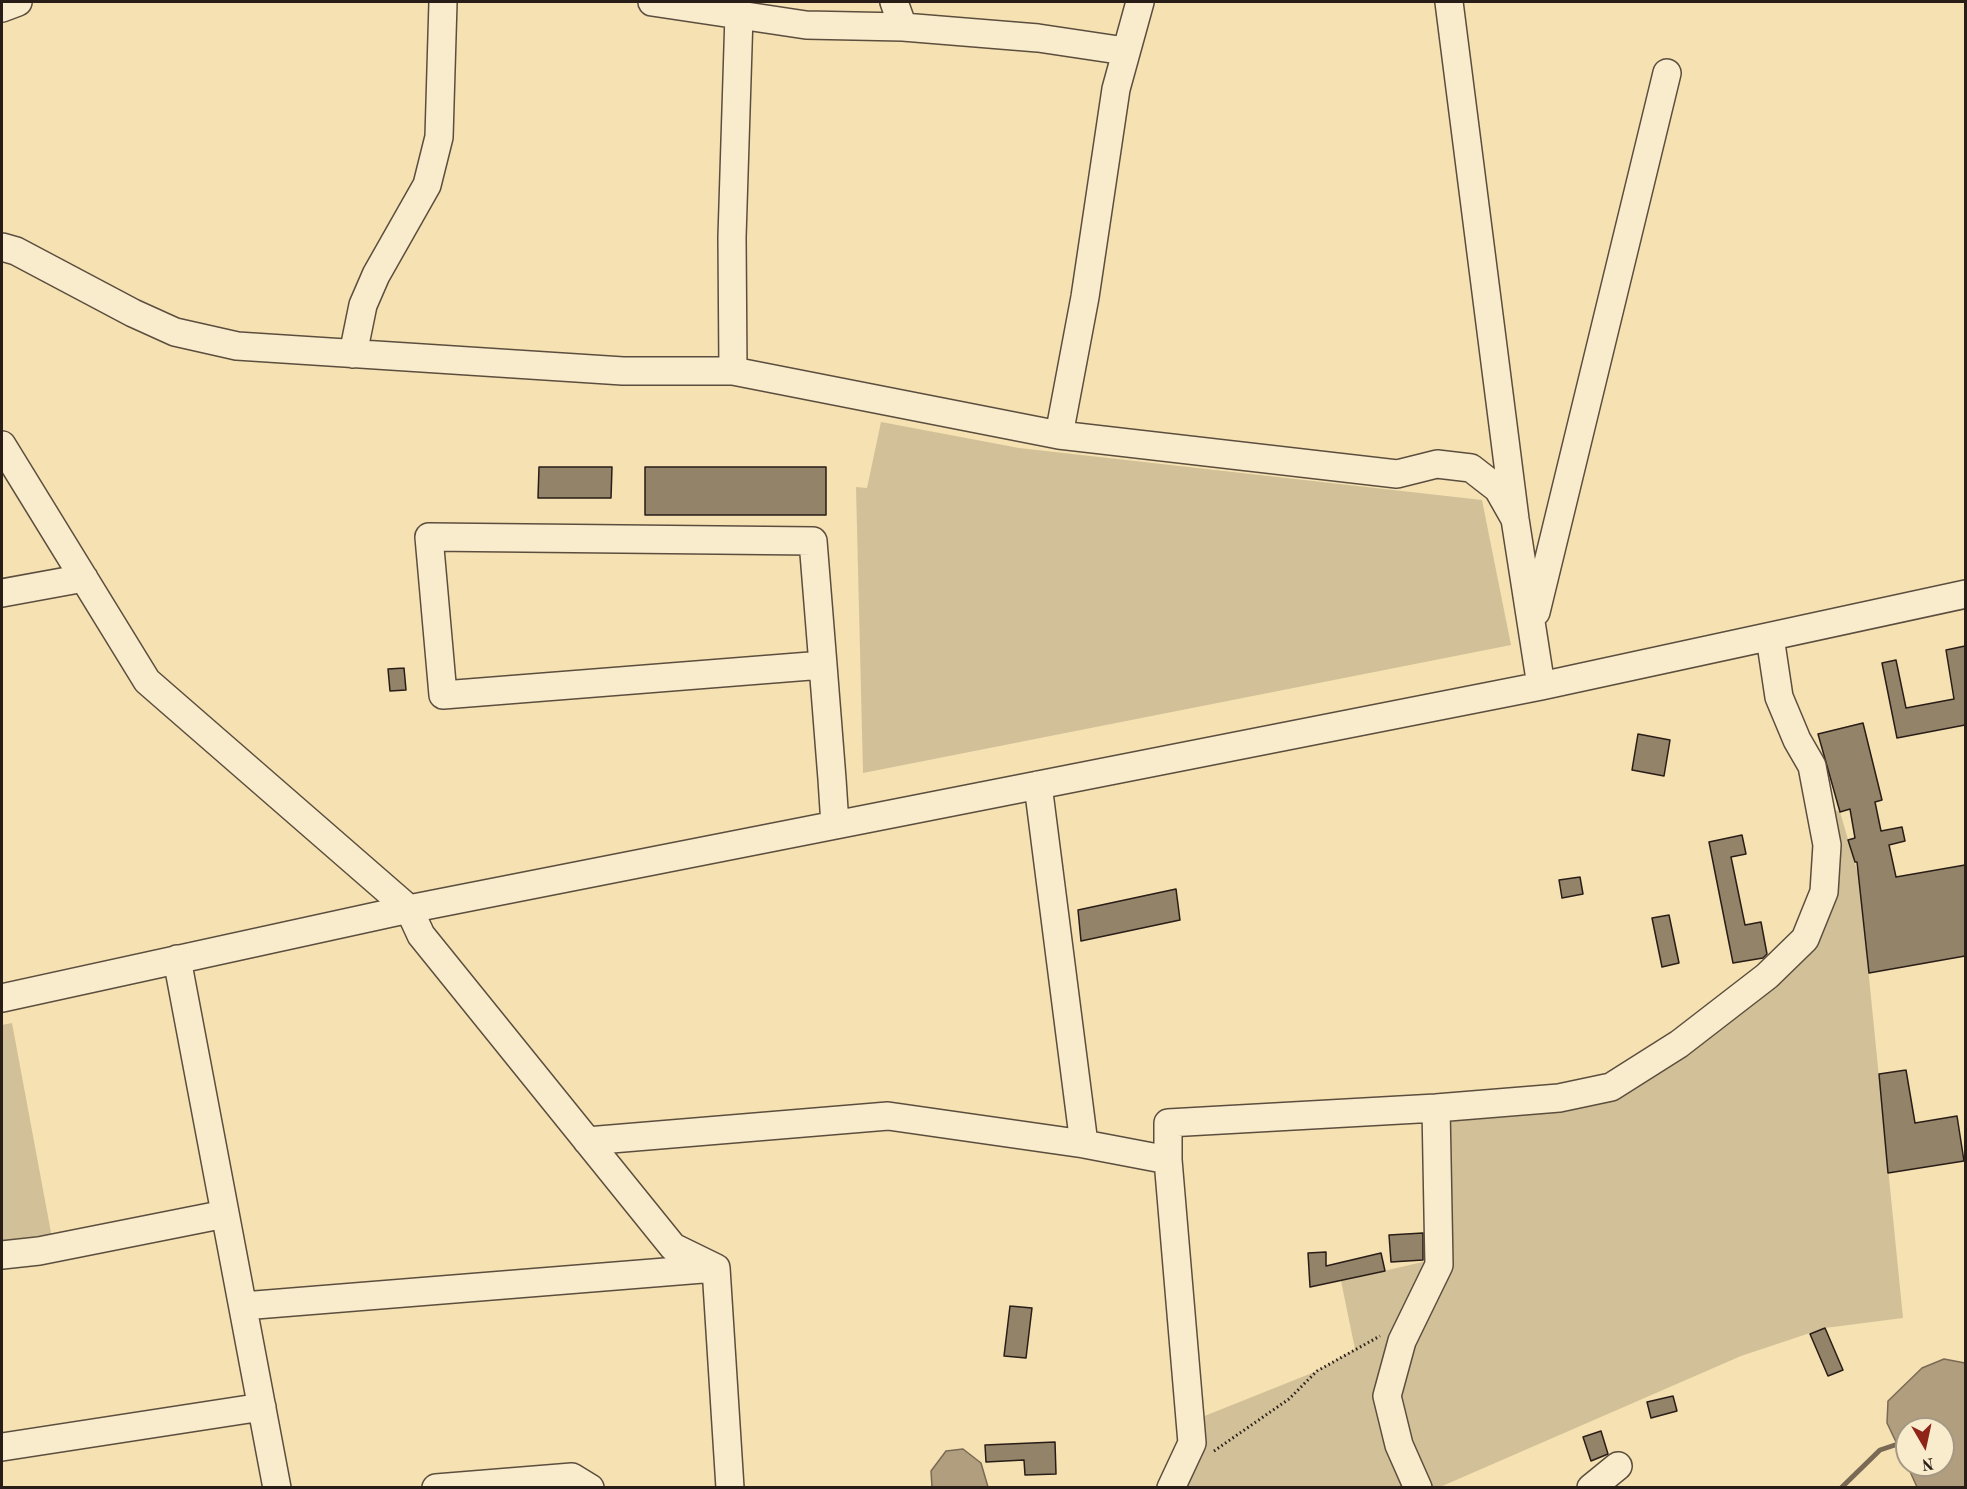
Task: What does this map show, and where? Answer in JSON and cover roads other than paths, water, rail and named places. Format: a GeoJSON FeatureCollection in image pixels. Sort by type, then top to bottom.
{"type":"FeatureCollection","features":[{"type":"Feature","properties":{"kind":"street"},"geometry":{"type":"LineString","coordinates":[[2,8],[18,2]]}},
{"type":"Feature","properties":{"kind":"street"},"geometry":{"type":"LineString","coordinates":[[353,354],[363,305],[376,275],[427,185],[439,137],[443,2]]}},
{"type":"Feature","properties":{"kind":"street"},"geometry":{"type":"LineString","coordinates":[[652,2],[806,25],[903,27],[1038,38],[1125,51]]}},
{"type":"Feature","properties":{"kind":"street"},"geometry":{"type":"LineString","coordinates":[[894,2],[903,27]]}},
{"type":"Feature","properties":{"kind":"street"},"geometry":{"type":"LineString","coordinates":[[1059,435],[1085,297],[1116,89],[1140,2]]}},
{"type":"Feature","properties":{"kind":"street"},"geometry":{"type":"LineString","coordinates":[[1449,2],[1515,519],[1541,686]]}},
{"type":"Feature","properties":{"kind":"street"},"geometry":{"type":"LineString","coordinates":[[733,371],[732,237],[739,15]]}},
{"type":"Feature","properties":{"kind":"street"},"geometry":{"type":"LineString","coordinates":[[1533,625],[1667,73]]}},
{"type":"Feature","properties":{"kind":"street"},"geometry":{"type":"LineString","coordinates":[[2,247],[16,251],[174,332],[237,346],[623,371],[733,371],[1059,435],[1397,474],[1437,464],[1471,468],[1498,489],[1515,519]]}},
{"type":"Feature","properties":{"kind":"street"},"geometry":{"type":"LineString","coordinates":[[2,445],[147,681],[409,909],[421,935],[673,1247],[716,1268]]}},
{"type":"Feature","properties":{"kind":"street"},"geometry":{"type":"LineString","coordinates":[[823,665],[443,695],[429,537],[813,541],[823,665],[835,825]]}},
{"type":"Feature","properties":{"kind":"street"},"geometry":{"type":"LineString","coordinates":[[2,593],[84,578]]}},
{"type":"Feature","properties":{"kind":"street"},"geometry":{"type":"LineString","coordinates":[[2,998],[409,909],[1541,686],[1965,594]]}},
{"type":"Feature","properties":{"kind":"street"},"geometry":{"type":"LineString","coordinates":[[1171,1488],[1192,1443],[1168,1160],[1168,1123],[1436,1108],[1559,1098],[1611,1087],[1679,1044],[1767,976],[1805,939],[1824,892],[1827,845],[1812,766],[1797,740],[1779,697],[1770,637]]}},
{"type":"Feature","properties":{"kind":"street"},"geometry":{"type":"LineString","coordinates":[[1038,785],[1084,1144]]}},
{"type":"Feature","properties":{"kind":"street"},"geometry":{"type":"LineString","coordinates":[[177,959],[277,1488]]}},
{"type":"Feature","properties":{"kind":"street"},"geometry":{"type":"LineString","coordinates":[[1418,1488],[1399,1445],[1388,1396],[1402,1341],[1439,1265],[1436,1108]]}},
{"type":"Feature","properties":{"kind":"street"},"geometry":{"type":"LineString","coordinates":[[587,1141],[888,1116],[1084,1144],[1168,1160]]}},
{"type":"Feature","properties":{"kind":"street"},"geometry":{"type":"LineString","coordinates":[[2,1255],[39,1251],[225,1214]]}},
{"type":"Feature","properties":{"kind":"street"},"geometry":{"type":"LineString","coordinates":[[243,1306],[716,1268]]}},
{"type":"Feature","properties":{"kind":"street"},"geometry":{"type":"LineString","coordinates":[[716,1268],[730,1488]]}},
{"type":"Feature","properties":{"kind":"street"},"geometry":{"type":"LineString","coordinates":[[2,1447],[262,1407]]}},
{"type":"Feature","properties":{"kind":"street"},"geometry":{"type":"LineString","coordinates":[[1592,1488],[1618,1466]]}},
{"type":"Feature","properties":{"kind":"street"},"geometry":{"type":"LineString","coordinates":[[436,1488],[572,1477],[590,1488]]}},
{"type":"Feature","properties":{"kind":"waterway"},"geometry":{"type":"LineString","coordinates":[[1841,1488],[1880,1450],[1895,1445]]}}]}
